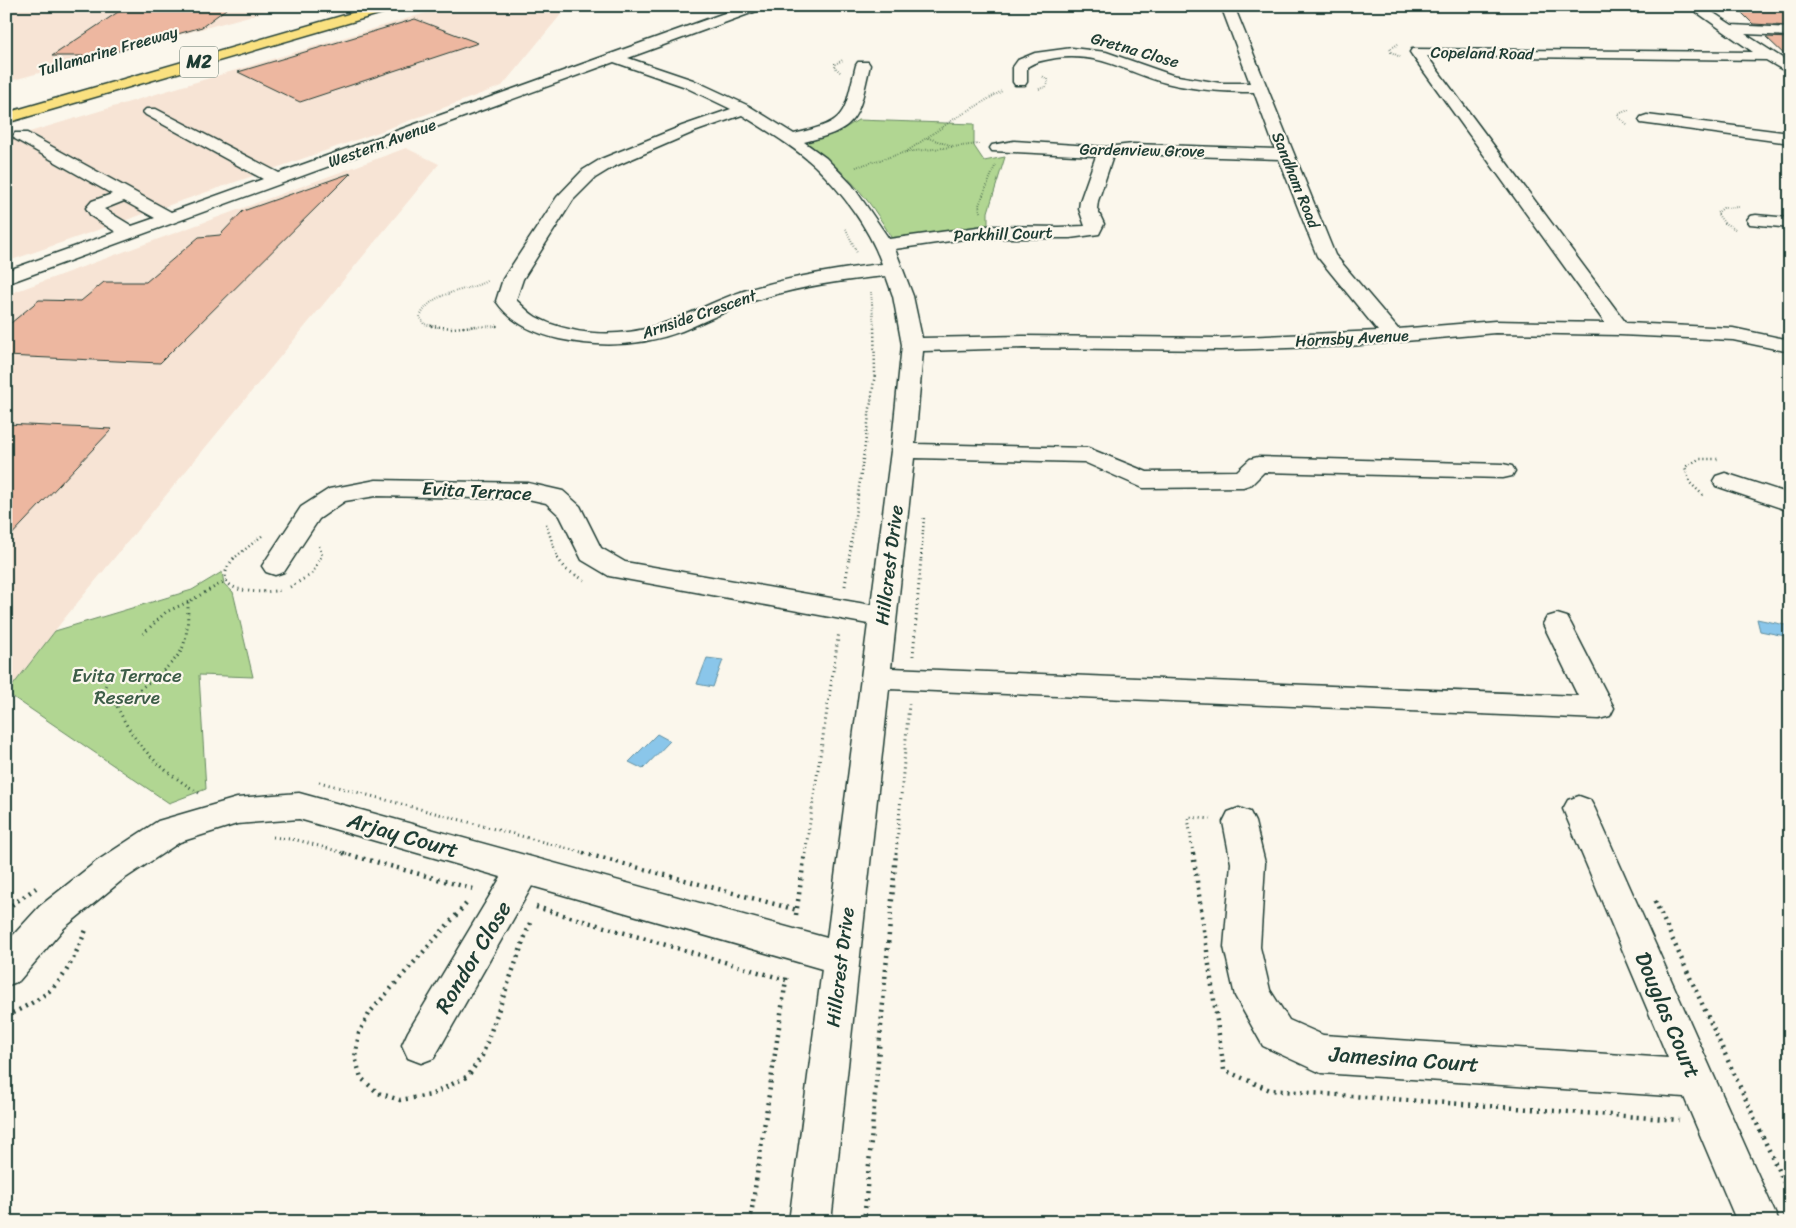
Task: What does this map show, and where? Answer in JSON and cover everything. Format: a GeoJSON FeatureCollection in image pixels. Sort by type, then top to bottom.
{"type":"FeatureCollection","features":[{"type":"Feature","properties":{"kind":"highway","name":"Tullamarine Freeway"},"geometry":{"type":"LineString","coordinates":[[6,118],[391,6]]}},
{"type":"Feature","properties":{"kind":"street","name":"Sandham Road"},"geometry":{"type":"LineString","coordinates":[[1227,6],[1326,256],[1393,336]]}},
{"type":"Feature","properties":{"kind":"street"},"geometry":{"type":"LineString","coordinates":[[1694,6],[1790,70]]}},
{"type":"Feature","properties":{"kind":"street","name":"Western Avenue"},"geometry":{"type":"LineString","coordinates":[[6,278],[615,58],[764,9]]}},
{"type":"Feature","properties":{"kind":"street"},"geometry":{"type":"LineString","coordinates":[[1729,29],[1790,32]]}},
{"type":"Feature","properties":{"kind":"street","name":"Gretna Close"},"geometry":{"type":"LineString","coordinates":[[1020,82],[1020,67],[1029,59],[1048,54],[1072,52],[1101,55],[1169,79],[1220,87],[1259,88]]}},
{"type":"Feature","properties":{"kind":"street","name":"Copeland Road"},"geometry":{"type":"LineString","coordinates":[[1620,329],[1418,52],[1769,56]]}},
{"type":"Feature","properties":{"kind":"street","name":"Hillcrest Drive"},"geometry":{"type":"LineString","coordinates":[[615,58],[688,83],[744,109],[820,162],[846,189],[888,257],[903,296],[913,345],[903,451],[810,1222]]}},
{"type":"Feature","properties":{"kind":"street"},"geometry":{"type":"LineString","coordinates":[[791,140],[826,131],[840,124],[848,116],[863,65]]}},
{"type":"Feature","properties":{"kind":"street","name":"Arnside Crescent"},"geometry":{"type":"LineString","coordinates":[[744,109],[688,129],[607,163],[589,174],[566,197],[513,279],[506,301],[528,321],[556,332],[602,339],[647,335],[741,298],[782,286],[829,276],[865,272],[888,257]]}},
{"type":"Feature","properties":{"kind":"street"},"geometry":{"type":"LineString","coordinates":[[151,112],[278,180]]}},
{"type":"Feature","properties":{"kind":"street"},"geometry":{"type":"LineString","coordinates":[[1647,120],[1790,138]]}},
{"type":"Feature","properties":{"kind":"street"},"geometry":{"type":"LineString","coordinates":[[22,136],[170,219]]}},
{"type":"Feature","properties":{"kind":"street","name":"Gardenview Grove"},"geometry":{"type":"LineString","coordinates":[[998,148],[1014,146],[1106,152],[1133,149],[1285,154]]}},
{"type":"Feature","properties":{"kind":"street","name":"Parkhill Court"},"geometry":{"type":"LineString","coordinates":[[888,257],[981,232],[1079,232],[1093,230],[1095,224],[1088,209],[1089,201],[1106,152]]}},
{"type":"Feature","properties":{"kind":"street"},"geometry":{"type":"LineString","coordinates":[[126,194],[95,208],[130,233]]}},
{"type":"Feature","properties":{"kind":"street"},"geometry":{"type":"LineString","coordinates":[[1756,220],[1790,223]]}},
{"type":"Feature","properties":{"kind":"street","name":"Hornsby Avenue"},"geometry":{"type":"LineString","coordinates":[[913,345],[1022,342],[1220,344],[1350,340],[1495,327],[1620,329],[1733,334],[1790,346]]}},
{"type":"Feature","properties":{"kind":"street"},"geometry":{"type":"LineString","coordinates":[[903,451],[1088,455],[1143,480],[1242,479],[1258,464],[1503,471]]}},
{"type":"Feature","properties":{"kind":"street"},"geometry":{"type":"LineString","coordinates":[[1726,481],[1790,503]]}},
{"type":"Feature","properties":{"kind":"street","name":"Evita Terrace"},"geometry":{"type":"LineString","coordinates":[[275,566],[310,513],[338,495],[376,488],[528,492],[554,497],[571,512],[591,554],[618,570],[882,616]]}},
{"type":"Feature","properties":{"kind":"street"},"geometry":{"type":"LineString","coordinates":[[876,678],[1599,708],[1557,624]]}},
{"type":"Feature","properties":{"kind":"street","name":"Arjay Court"},"geometry":{"type":"LineString","coordinates":[[6,969],[52,917],[109,871],[170,831],[237,811],[299,806],[516,884],[792,945],[841,958]]}},
{"type":"Feature","properties":{"kind":"street","name":"Douglas Court"},"geometry":{"type":"LineString","coordinates":[[1579,809],[1758,1222]]}},
{"type":"Feature","properties":{"kind":"street","name":"Jamesina Court"},"geometry":{"type":"LineString","coordinates":[[1239,822],[1248,863],[1242,947],[1253,996],[1276,1033],[1321,1054],[1696,1079]]}},
{"type":"Feature","properties":{"kind":"street","name":"Rondor Close"},"geometry":{"type":"LineString","coordinates":[[421,1045],[516,884]]}},
{"type":"Feature","properties":{"kind":"path"},"geometry":{"type":"LineString","coordinates":[[764,9],[788,6]]}},
{"type":"Feature","properties":{"kind":"path"},"geometry":{"type":"LineString","coordinates":[[1404,43],[1397,44],[1390,49],[1394,54],[1407,59]]}},
{"type":"Feature","properties":{"kind":"path"},"geometry":{"type":"LineString","coordinates":[[906,152],[954,119],[1006,89]]}},
{"type":"Feature","properties":{"kind":"path"},"geometry":{"type":"LineString","coordinates":[[928,137],[955,147]]}},
{"type":"Feature","properties":{"kind":"path"},"geometry":{"type":"LineString","coordinates":[[850,168],[906,152],[984,144],[998,148],[997,160],[979,205],[981,232]]}},
{"type":"Feature","properties":{"kind":"path"},"geometry":{"type":"LineString","coordinates":[[750,1222],[842,609],[875,373],[875,319],[872,296],[865,272],[845,228]]}},
{"type":"Feature","properties":{"kind":"path"},"geometry":{"type":"LineString","coordinates":[[489,280],[427,303],[421,310],[420,317],[424,324],[447,329],[474,325],[500,326]]}},
{"type":"Feature","properties":{"kind":"path"},"geometry":{"type":"LineString","coordinates":[[543,520],[546,524],[552,551],[559,561],[578,578],[591,584]]}},
{"type":"Feature","properties":{"kind":"path"},"geometry":{"type":"LineString","coordinates":[[268,532],[230,562],[227,580],[231,586],[241,592],[273,592],[287,588],[312,574],[322,555],[318,545]]}},
{"type":"Feature","properties":{"kind":"path"},"geometry":{"type":"LineString","coordinates":[[143,634],[166,612],[227,580]]}},
{"type":"Feature","properties":{"kind":"path"},"geometry":{"type":"LineString","coordinates":[[117,706],[168,665],[181,650],[185,633],[188,602]]}},
{"type":"Feature","properties":{"kind":"path"},"geometry":{"type":"LineString","coordinates":[[110,676],[103,691],[117,706],[132,736],[182,783],[200,794]]}},
{"type":"Feature","properties":{"kind":"path"},"geometry":{"type":"LineString","coordinates":[[270,837],[297,840],[516,884],[786,980]]}},
{"type":"Feature","properties":{"kind":"path"},"geometry":{"type":"LineString","coordinates":[[6,1016],[29,1006],[52,989],[68,970],[90,922]]}},
{"type":"Feature","properties":{"kind":"shaded area"},"geometry":{"type":"Polygon","coordinates":[[[6,6],[286,6],[6,82],[6,6]]]}},
{"type":"Feature","properties":{"kind":"shaded area"},"geometry":{"type":"Polygon","coordinates":[[[449,6],[568,6],[502,86],[376,133],[6,262],[6,139],[449,6]]]}},
{"type":"Feature","properties":{"kind":"shaded area"},"geometry":{"type":"Polygon","coordinates":[[[406,148],[439,164],[64,619],[6,694],[6,295],[406,148]]]}},
{"type":"Feature","properties":{"kind":"green space"},"geometry":{"type":"Polygon","coordinates":[[[858,120],[974,124],[974,146],[984,161],[1005,157],[988,212],[988,227],[963,228],[892,239],[874,209],[854,185],[832,163],[805,141],[837,133],[858,120]]]}},
{"type":"Feature","properties":{"kind":"green space","name":"Evita Terrace Reserve"},"geometry":{"type":"Polygon","coordinates":[[[222,572],[224,584],[233,592],[253,677],[199,675],[206,789],[169,803],[7,693],[55,631],[192,590],[222,572]]]}},
{"type":"Feature","properties":{"kind":"water"},"geometry":{"type":"Polygon","coordinates":[[[1757,619],[1790,626],[1790,637],[1760,631],[1757,619]]]}},
{"type":"Feature","properties":{"kind":"water"},"geometry":{"type":"Polygon","coordinates":[[[707,658],[723,660],[713,687],[697,684],[707,658]]]}},
{"type":"Feature","properties":{"kind":"water"},"geometry":{"type":"Polygon","coordinates":[[[657,734],[670,741],[643,769],[629,762],[657,734]]]}},
{"type":"Feature","properties":{"kind":"building"},"geometry":{"type":"Polygon","coordinates":[[[127,6],[230,6],[202,27],[101,56],[52,56],[127,6]]]}},
{"type":"Feature","properties":{"kind":"building"},"geometry":{"type":"Polygon","coordinates":[[[1738,9],[1790,11],[1790,26],[1753,24],[1738,9]]]}},
{"type":"Feature","properties":{"kind":"building"},"geometry":{"type":"Polygon","coordinates":[[[415,19],[478,43],[300,102],[238,72],[415,19]]]}},
{"type":"Feature","properties":{"kind":"building"},"geometry":{"type":"Polygon","coordinates":[[[1766,37],[1790,38],[1790,60],[1766,37]]]}},
{"type":"Feature","properties":{"kind":"building"},"geometry":{"type":"Polygon","coordinates":[[[351,173],[160,363],[6,356],[6,327],[39,300],[81,301],[104,282],[146,282],[199,237],[220,235],[243,211],[351,173]]]}},
{"type":"Feature","properties":{"kind":"building"},"geometry":{"type":"Polygon","coordinates":[[[6,424],[112,429],[6,541],[6,424]]]}}]}
